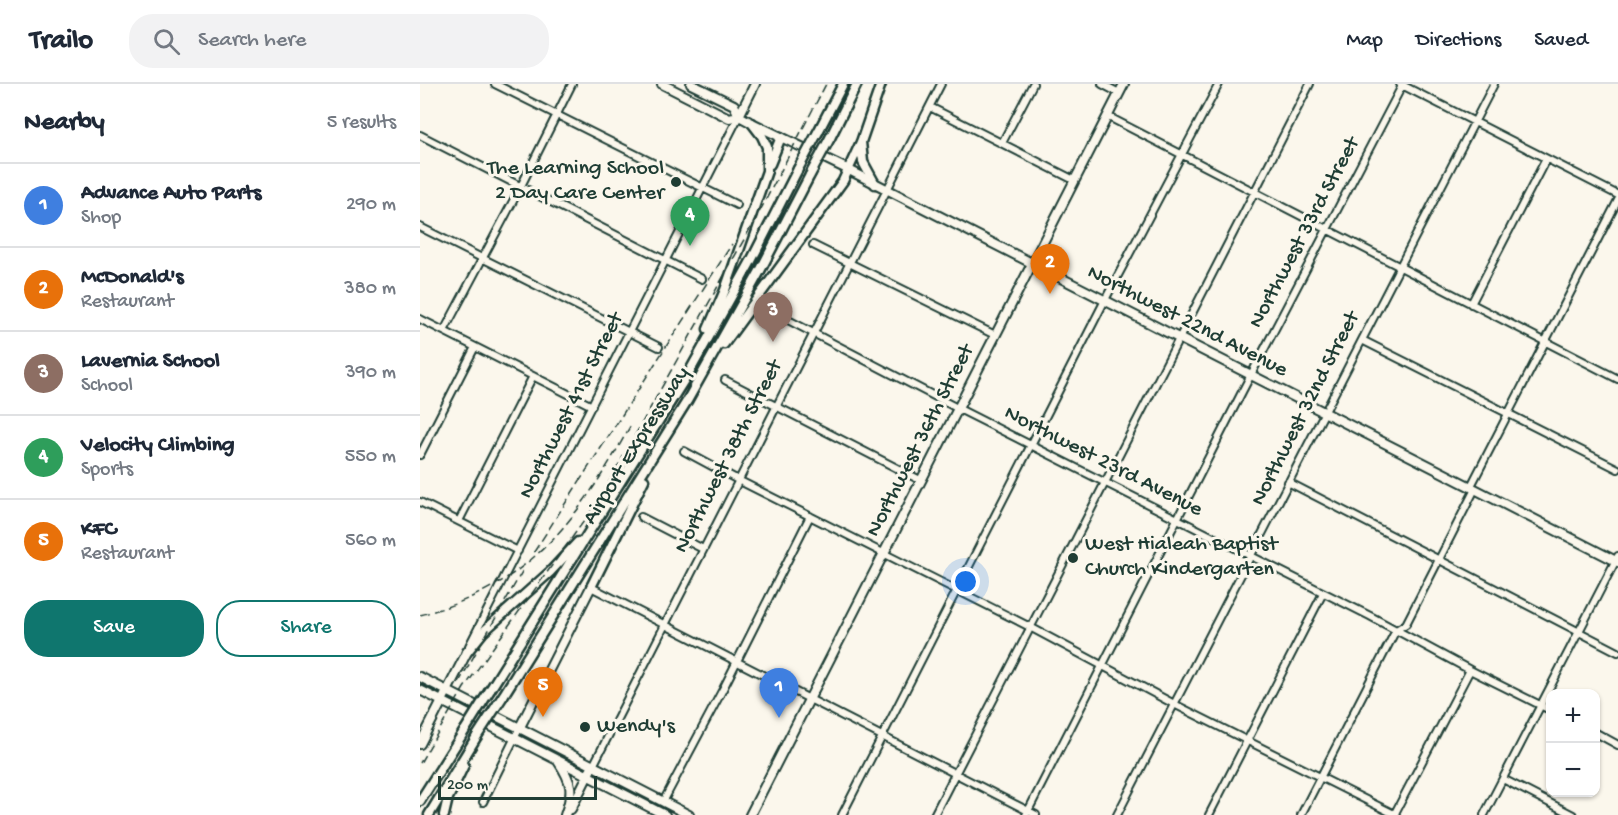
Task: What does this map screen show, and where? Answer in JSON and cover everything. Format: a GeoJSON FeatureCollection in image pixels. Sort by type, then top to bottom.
{"type":"FeatureCollection","features":[{"type":"Feature","properties":{"kind":"highway","name":"Airport Expressway"},"geometry":{"type":"LineString","coordinates":[[420,801],[691,369],[750,263],[843,84]]}},
{"type":"Feature","properties":{"kind":"highway","name":"Airport Expressway"},"geometry":{"type":"LineString","coordinates":[[429,815],[657,451],[712,358],[857,84]]}},
{"type":"Feature","properties":{"kind":"highway"},"geometry":{"type":"LineString","coordinates":[[712,358],[734,333],[843,181],[861,142],[881,84]]}},
{"type":"Feature","properties":{"kind":"highway"},"geometry":{"type":"LineString","coordinates":[[752,123],[766,147],[767,171]]}},
{"type":"Feature","properties":{"kind":"highway"},"geometry":{"type":"LineString","coordinates":[[691,369],[725,290],[781,137]]}},
{"type":"Feature","properties":{"kind":"highway"},"geometry":{"type":"LineString","coordinates":[[861,142],[863,162],[875,184]]}},
{"type":"Feature","properties":{"kind":"highway"},"geometry":{"type":"LineString","coordinates":[[591,587],[657,451]]}},
{"type":"Feature","properties":{"kind":"highway"},"geometry":{"type":"LineString","coordinates":[[467,652],[483,632],[550,572],[591,529]]}},
{"type":"Feature","properties":{"kind":"highway"},"geometry":{"type":"LineString","coordinates":[[444,815],[448,798],[477,736]]}},
{"type":"Feature","properties":{"kind":"main road","name":"Northwest 22nd Avenue"},"geometry":{"type":"LineString","coordinates":[[662,84],[729,118],[739,116]]}},
{"type":"Feature","properties":{"kind":"main road","name":"Northwest 22nd Avenue"},"geometry":{"type":"LineString","coordinates":[[691,84],[734,105],[739,116],[752,123],[1617,559]]}},
{"type":"Feature","properties":{"kind":"main road","name":"Northwest 41st Street"},"geometry":{"type":"LineString","coordinates":[[739,116],[755,84]]}},
{"type":"Feature","properties":{"kind":"main road","name":"Northwest 36th Street"},"geometry":{"type":"LineString","coordinates":[[750,815],[1124,84]]}},
{"type":"Feature","properties":{"kind":"main road"},"geometry":{"type":"LineString","coordinates":[[519,729],[591,587]]}},
{"type":"Feature","properties":{"kind":"main road","name":"Northwest 41st Street"},"geometry":{"type":"LineString","coordinates":[[420,744],[467,652]]}},
{"type":"Feature","properties":{"kind":"main road"},"geometry":{"type":"LineString","coordinates":[[420,677],[689,815]]}},
{"type":"Feature","properties":{"kind":"main road"},"geometry":{"type":"LineString","coordinates":[[420,690],[661,814]]}},
{"type":"Feature","properties":{"kind":"main road"},"geometry":{"type":"LineString","coordinates":[[557,760],[571,786],[571,799],[566,815]]}},
{"type":"Feature","properties":{"kind":"main road","name":"Northwest 38th Street"},"geometry":{"type":"LineString","coordinates":[[566,815],[593,766]]}},
{"type":"Feature","properties":{"kind":"main road"},"geometry":{"type":"LineString","coordinates":[[641,803],[663,802]]}},
{"type":"Feature","properties":{"kind":"street"},"geometry":{"type":"LineString","coordinates":[[495,84],[737,205]]}},
{"type":"Feature","properties":{"kind":"street"},"geometry":{"type":"LineString","coordinates":[[444,331],[572,84]]}},
{"type":"Feature","properties":{"kind":"street"},"geometry":{"type":"LineString","coordinates":[[678,93],[682,84]]}},
{"type":"Feature","properties":{"kind":"street","name":"Northwest 38th Street"},"geometry":{"type":"LineString","coordinates":[[593,766],[941,84]]}},
{"type":"Feature","properties":{"kind":"street"},"geometry":{"type":"LineString","coordinates":[[1002,143],[1033,84]]}},
{"type":"Feature","properties":{"kind":"street"},"geometry":{"type":"LineString","coordinates":[[1102,84],[1119,93]]}},
{"type":"Feature","properties":{"kind":"street"},"geometry":{"type":"LineString","coordinates":[[842,815],[1105,300],[1219,84]]}},
{"type":"Feature","properties":{"kind":"street"},"geometry":{"type":"LineString","coordinates":[[934,815],[1310,84]]}},
{"type":"Feature","properties":{"kind":"street"},"geometry":{"type":"LineString","coordinates":[[1401,84],[1618,195]]}},
{"type":"Feature","properties":{"kind":"street","name":"Northwest 33rd Street"},"geometry":{"type":"LineString","coordinates":[[1027,813],[1401,84]]}},
{"type":"Feature","properties":{"kind":"street","name":"Northwest 32nd Street"},"geometry":{"type":"LineString","coordinates":[[1117,815],[1494,84]]}},
{"type":"Feature","properties":{"kind":"street"},"geometry":{"type":"LineString","coordinates":[[930,106],[1074,180]]}},
{"type":"Feature","properties":{"kind":"street","name":"Northwest 41st Street"},"geometry":{"type":"LineString","coordinates":[[467,652],[739,116]]}},
{"type":"Feature","properties":{"kind":"street"},"geometry":{"type":"LineString","coordinates":[[1107,116],[1618,378]]}},
{"type":"Feature","properties":{"kind":"street"},"geometry":{"type":"LineString","coordinates":[[420,135],[702,279]]}},
{"type":"Feature","properties":{"kind":"street"},"geometry":{"type":"LineString","coordinates":[[1471,304],[1546,159]]}},
{"type":"Feature","properties":{"kind":"street"},"geometry":{"type":"LineString","coordinates":[[1301,815],[1396,630],[1406,624],[1439,561],[1507,413],[1618,200]]}},
{"type":"Feature","properties":{"kind":"street"},"geometry":{"type":"LineString","coordinates":[[420,227],[659,347]]}},
{"type":"Feature","properties":{"kind":"street"},"geometry":{"type":"LineString","coordinates":[[813,245],[996,335]]}},
{"type":"Feature","properties":{"kind":"street","name":"Northwest 23rd Avenue"},"geometry":{"type":"LineString","coordinates":[[769,310],[1546,707]]}},
{"type":"Feature","properties":{"kind":"street"},"geometry":{"type":"LineString","coordinates":[[420,319],[592,406]]}},
{"type":"Feature","properties":{"kind":"street"},"geometry":{"type":"LineString","coordinates":[[1362,340],[1618,470]]}},
{"type":"Feature","properties":{"kind":"street"},"geometry":{"type":"LineString","coordinates":[[420,455],[475,347]]}},
{"type":"Feature","properties":{"kind":"street"},"geometry":{"type":"LineString","coordinates":[[459,521],[533,376]]}},
{"type":"Feature","properties":{"kind":"street"},"geometry":{"type":"LineString","coordinates":[[725,380],[920,480]]}},
{"type":"Feature","properties":{"kind":"street"},"geometry":{"type":"LineString","coordinates":[[684,451],[1394,815],[1470,670]]}},
{"type":"Feature","properties":{"kind":"street"},"geometry":{"type":"LineString","coordinates":[[1288,482],[1618,652]]}},
{"type":"Feature","properties":{"kind":"street"},"geometry":{"type":"LineString","coordinates":[[420,501],[518,551]]}},
{"type":"Feature","properties":{"kind":"street"},"geometry":{"type":"LineString","coordinates":[[663,802],[810,516]]}},
{"type":"Feature","properties":{"kind":"street"},"geometry":{"type":"LineString","coordinates":[[641,517],[703,549]]}},
{"type":"Feature","properties":{"kind":"street"},"geometry":{"type":"LineString","coordinates":[[1484,815],[1617,559]]}},
{"type":"Feature","properties":{"kind":"street"},"geometry":{"type":"LineString","coordinates":[[591,587],[1027,813],[1036,815]]}},
{"type":"Feature","properties":{"kind":"street"},"geometry":{"type":"LineString","coordinates":[[1209,815],[1323,593]]}},
{"type":"Feature","properties":{"kind":"street"},"geometry":{"type":"LineString","coordinates":[[483,802],[519,729]]}},
{"type":"Feature","properties":{"kind":"street"},"geometry":{"type":"LineString","coordinates":[[1600,735],[1618,745]]}},
{"type":"Feature","properties":{"kind":"street"},"geometry":{"type":"LineString","coordinates":[[1503,779],[1573,815]]}},
{"type":"Feature","properties":{"kind":"railway"},"geometry":{"type":"LineString","coordinates":[[420,763],[464,688],[599,500],[761,209],[826,84]]}},
{"type":"Feature","properties":{"kind":"railway"},"geometry":{"type":"LineString","coordinates":[[534,552],[732,244]]}},
{"type":"Feature","properties":{"kind":"railway"},"geometry":{"type":"LineString","coordinates":[[420,615],[459,602],[493,586],[522,567],[548,544],[592,489],[632,423]]}},
{"type":"Feature","properties":{"kind":"railway"},"geometry":{"type":"LineString","coordinates":[[458,684],[523,570]]}},
{"type":"Feature","properties":{"kind":"place","name":"The Learning School 2 Day Care Center"},"geometry":{"type":"Point","coordinates":[676,182]}},
{"type":"Feature","properties":{"kind":"place","name":"Velocity Climbing"},"geometry":{"type":"Point","coordinates":[690,246]}},
{"type":"Feature","properties":{"kind":"place","name":"McDonald's"},"geometry":{"type":"Point","coordinates":[1050,294]}},
{"type":"Feature","properties":{"kind":"place","name":"Lavernia School"},"geometry":{"type":"Point","coordinates":[773,342]}},
{"type":"Feature","properties":{"kind":"place","name":"West Hialeah Baptist Church Kindergarten"},"geometry":{"type":"Point","coordinates":[1073,558]}},
{"type":"Feature","properties":{"kind":"place","name":"KFC"},"geometry":{"type":"Point","coordinates":[543,717]}},
{"type":"Feature","properties":{"kind":"place","name":"Advance Auto Parts"},"geometry":{"type":"Point","coordinates":[779,718]}},
{"type":"Feature","properties":{"kind":"place","name":"Wendy's"},"geometry":{"type":"Point","coordinates":[585,727]}}]}
